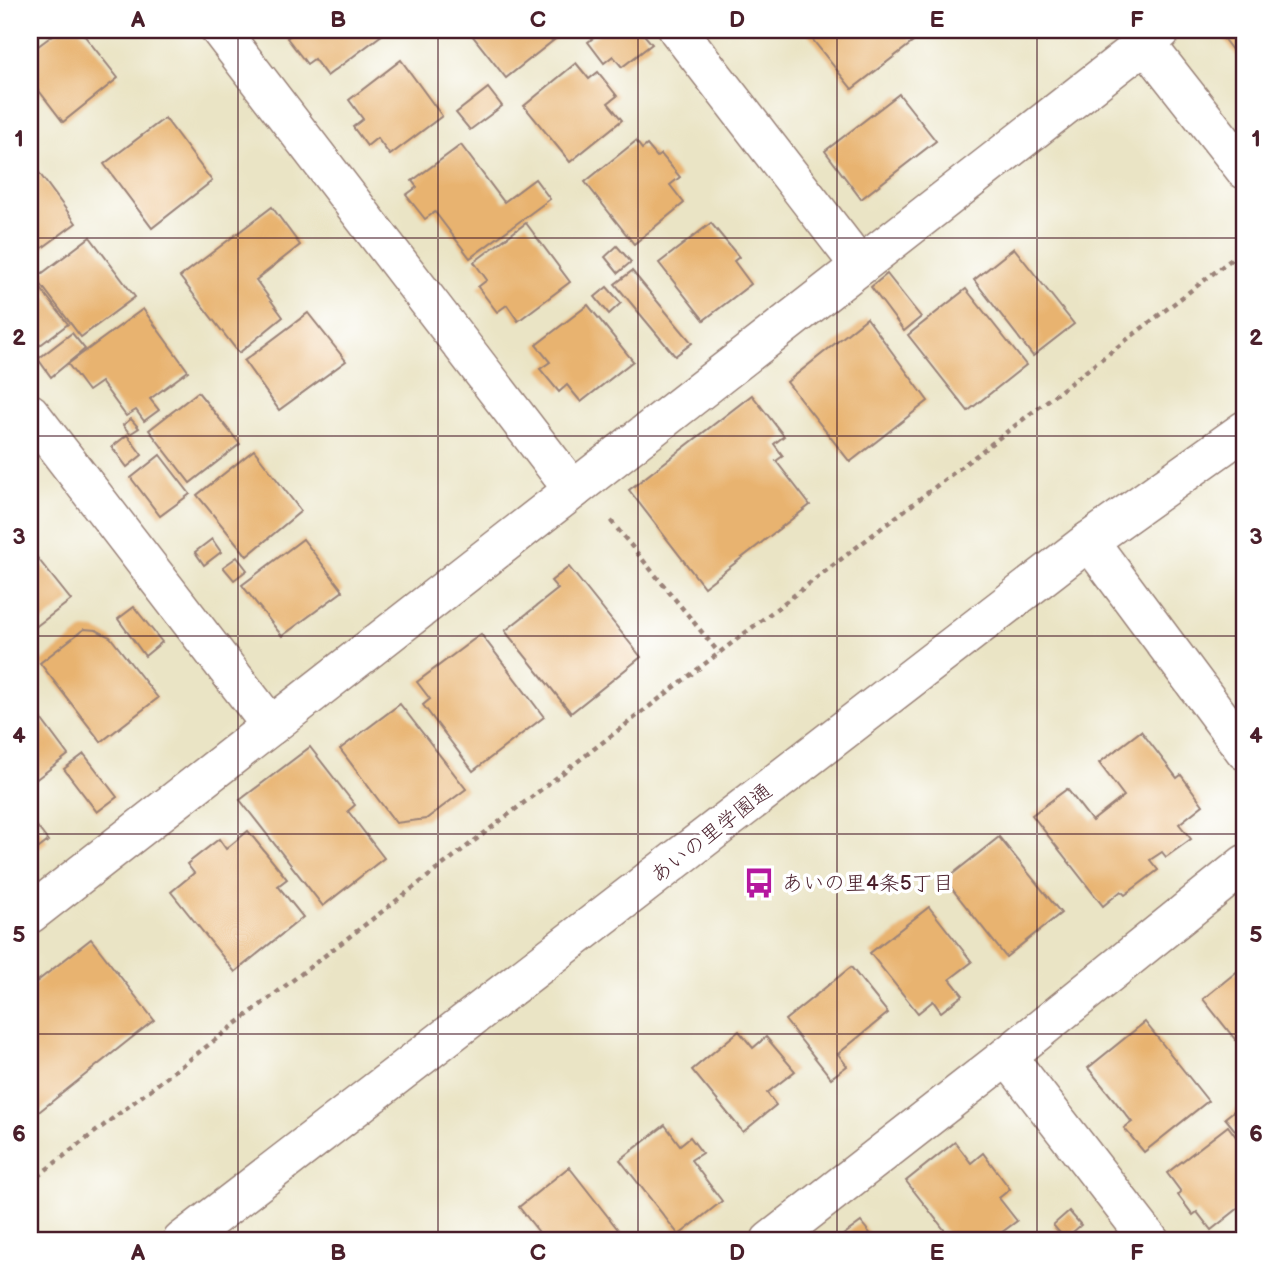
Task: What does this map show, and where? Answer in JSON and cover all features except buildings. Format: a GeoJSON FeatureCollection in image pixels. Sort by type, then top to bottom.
{"type":"FeatureCollection","features":[{"type":"Feature","properties":{"kind":"street"},"geometry":{"type":"LineString","coordinates":[[219,30],[573,490]]}},
{"type":"Feature","properties":{"kind":"street"},"geometry":{"type":"LineString","coordinates":[[678,30],[859,266]]}},
{"type":"Feature","properties":{"kind":"street"},"geometry":{"type":"LineString","coordinates":[[30,914],[859,266],[1148,34],[1245,170]]}},
{"type":"Feature","properties":{"kind":"street"},"geometry":{"type":"LineString","coordinates":[[30,412],[271,726]]}},
{"type":"Feature","properties":{"kind":"street","name":"あいの里学園通"},"geometry":{"type":"LineString","coordinates":[[182,1241],[1089,541],[1245,430]]}},
{"type":"Feature","properties":{"kind":"street"},"geometry":{"type":"LineString","coordinates":[[1089,541],[1245,751]]}},
{"type":"Feature","properties":{"kind":"street"},"geometry":{"type":"LineString","coordinates":[[770,1241],[1007,1056],[1245,864]]}},
{"type":"Feature","properties":{"kind":"street"},"geometry":{"type":"LineString","coordinates":[[1007,1056],[1150,1241]]}},
{"type":"Feature","properties":{"kind":"path"},"geometry":{"type":"LineString","coordinates":[[30,1182],[1245,249]]}},
{"type":"Feature","properties":{"kind":"path"},"geometry":{"type":"LineString","coordinates":[[604,512],[719,653]]}},
{"type":"Feature","properties":{"kind":"place","name":"あいの里4条5丁目"},"geometry":{"type":"Point","coordinates":[759,883]}}]}
